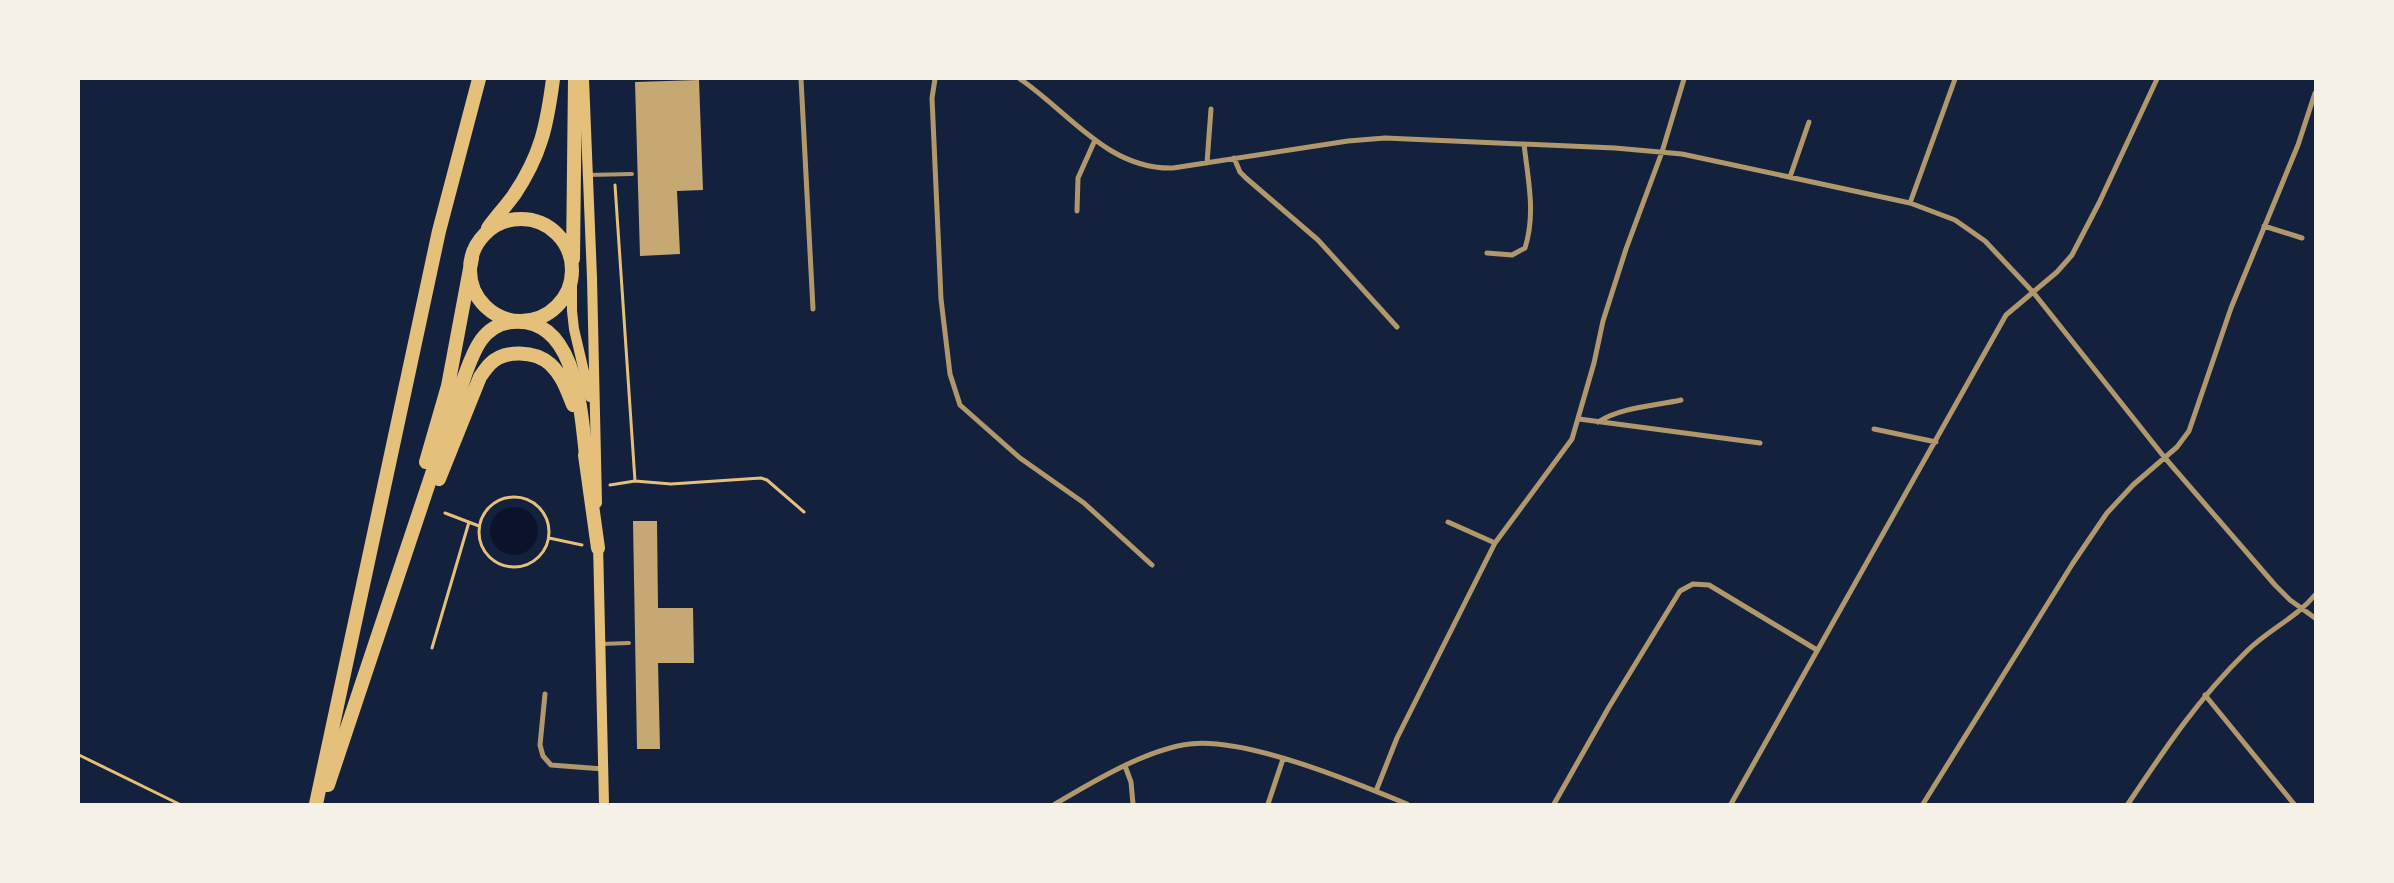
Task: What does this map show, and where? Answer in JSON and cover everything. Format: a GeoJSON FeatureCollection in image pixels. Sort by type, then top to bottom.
{"type":"FeatureCollection","features":[{"type":"Feature","properties":{"kind":"highway"},"geometry":{"type":"LineString","coordinates":[[316,804],[439,231],[479,79]]}},
{"type":"Feature","properties":{"kind":"highway"},"geometry":{"type":"LineString","coordinates":[[366,669],[448,386],[472,258],[478,244],[528,172],[541,145],[549,112],[553,79]]}},
{"type":"Feature","properties":{"kind":"highway"},"geometry":{"type":"LineString","coordinates":[[321,804],[472,355],[481,340],[494,326],[536,319],[555,308],[569,290],[572,275],[575,79]]}},
{"type":"Feature","properties":{"kind":"highway"},"geometry":{"type":"LineString","coordinates":[[478,244],[487,232],[500,224],[515,220],[537,222],[556,233],[566,246],[571,260],[572,275]]}},
{"type":"Feature","properties":{"kind":"highway"},"geometry":{"type":"LineString","coordinates":[[472,258],[471,273],[474,288],[481,302],[492,312],[506,319],[540,326],[550,332],[562,347],[576,384],[598,548]]}},
{"type":"Feature","properties":{"kind":"highway"},"geometry":{"type":"LineString","coordinates":[[366,669],[471,396],[480,377],[490,364],[502,356],[518,353],[536,356],[550,364],[561,377],[576,415],[587,464]]}},
{"type":"Feature","properties":{"kind":"main road"},"geometry":{"type":"LineString","coordinates":[[584,79],[596,436],[604,804]]}},
{"type":"Feature","properties":{"kind":"main road"},"geometry":{"type":"LineString","coordinates":[[572,275],[573,320],[590,394],[596,436]]}},
{"type":"Feature","properties":{"kind":"street"},"geometry":{"type":"LineString","coordinates":[[801,79],[813,309]]}},
{"type":"Feature","properties":{"kind":"street"},"geometry":{"type":"LineString","coordinates":[[936,79],[932,98],[941,299],[950,374],[960,405],[1020,458],[1084,503],[1152,565]]}},
{"type":"Feature","properties":{"kind":"street"},"geometry":{"type":"LineString","coordinates":[[1020,79],[1095,140],[1118,155],[1154,169],[1173,168],[1348,141],[1385,138],[1662,152],[1699,157],[1910,203],[1955,220],[1985,241],[2033,292],[2166,458],[2275,585],[2302,610],[2315,618]]}},
{"type":"Feature","properties":{"kind":"street"},"geometry":{"type":"LineString","coordinates":[[1376,791],[1397,738],[1495,543],[1572,439],[1579,419],[1603,321],[1626,249],[1662,152],[1684,79]]}},
{"type":"Feature","properties":{"kind":"street"},"geometry":{"type":"LineString","coordinates":[[1910,203],[1954,79]]}},
{"type":"Feature","properties":{"kind":"street"},"geometry":{"type":"LineString","coordinates":[[1731,804],[2006,315],[2057,272],[2072,255],[2099,203],[2157,79]]}},
{"type":"Feature","properties":{"kind":"street"},"geometry":{"type":"LineString","coordinates":[[1923,804],[2068,571],[2107,513],[2133,485],[2178,447],[2189,431],[2231,308],[2298,145],[2315,93]]}},
{"type":"Feature","properties":{"kind":"street"},"geometry":{"type":"LineString","coordinates":[[1207,163],[1211,109]]}},
{"type":"Feature","properties":{"kind":"street"},"geometry":{"type":"LineString","coordinates":[[1790,177],[1809,122]]}},
{"type":"Feature","properties":{"kind":"street"},"geometry":{"type":"LineString","coordinates":[[1076,211],[1078,178],[1095,140]]}},
{"type":"Feature","properties":{"kind":"street"},"geometry":{"type":"LineString","coordinates":[[1487,253],[1512,255],[1525,248],[1531,228],[1531,214],[1524,144]]}},
{"type":"Feature","properties":{"kind":"street"},"geometry":{"type":"LineString","coordinates":[[1234,158],[1240,172],[1318,240],[1397,327]]}},
{"type":"Feature","properties":{"kind":"street"},"geometry":{"type":"LineString","coordinates":[[2264,226],[2302,238]]}},
{"type":"Feature","properties":{"kind":"street"},"geometry":{"type":"LineString","coordinates":[[1597,423],[1608,416],[1620,412],[1681,400]]}},
{"type":"Feature","properties":{"kind":"street"},"geometry":{"type":"LineString","coordinates":[[1579,419],[1597,423],[1760,443]]}},
{"type":"Feature","properties":{"kind":"street"},"geometry":{"type":"LineString","coordinates":[[1874,429],[1936,442]]}},
{"type":"Feature","properties":{"kind":"street"},"geometry":{"type":"LineString","coordinates":[[1448,522],[1495,543]]}},
{"type":"Feature","properties":{"kind":"street"},"geometry":{"type":"LineString","coordinates":[[1554,804],[1614,698],[1680,591],[1693,584],[1709,585],[1817,650]]}},
{"type":"Feature","properties":{"kind":"street"},"geometry":{"type":"LineString","coordinates":[[2128,804],[2179,728],[2205,695],[2263,636],[2302,610],[2315,596]]}},
{"type":"Feature","properties":{"kind":"street"},"geometry":{"type":"LineString","coordinates":[[545,694],[540,745],[543,756],[551,765],[602,768]]}},
{"type":"Feature","properties":{"kind":"street"},"geometry":{"type":"LineString","coordinates":[[2205,695],[2294,804]]}},
{"type":"Feature","properties":{"kind":"street"},"geometry":{"type":"LineString","coordinates":[[1055,804],[1125,766],[1167,749],[1204,743],[1230,746],[1283,759],[1408,804]]}},
{"type":"Feature","properties":{"kind":"street"},"geometry":{"type":"LineString","coordinates":[[1268,804],[1283,759]]}},
{"type":"Feature","properties":{"kind":"street"},"geometry":{"type":"LineString","coordinates":[[1125,766],[1131,782],[1133,804]]}},
{"type":"Feature","properties":{"kind":"lane"},"geometry":{"type":"LineString","coordinates":[[588,175],[632,174]]}},
{"type":"Feature","properties":{"kind":"lane"},"geometry":{"type":"LineString","coordinates":[[601,644],[629,643]]}},
{"type":"Feature","properties":{"kind":"path"},"geometry":{"type":"LineString","coordinates":[[614,174],[635,481]]}},
{"type":"Feature","properties":{"kind":"path"},"geometry":{"type":"LineString","coordinates":[[597,488],[635,481],[670,484],[761,478],[768,480],[804,512]]}},
{"type":"Feature","properties":{"kind":"path"},"geometry":{"type":"LineString","coordinates":[[520,497],[533,502],[543,512],[548,525],[548,538],[544,551],[534,561],[521,566],[508,567],[495,562],[485,552],[480,540],[479,526],[484,513],[494,503],[506,498],[520,497]]}},
{"type":"Feature","properties":{"kind":"path"},"geometry":{"type":"LineString","coordinates":[[445,513],[479,526]]}},
{"type":"Feature","properties":{"kind":"path"},"geometry":{"type":"LineString","coordinates":[[432,648],[470,522]]}},
{"type":"Feature","properties":{"kind":"path"},"geometry":{"type":"LineString","coordinates":[[548,538],[598,548]]}},
{"type":"Feature","properties":{"kind":"path"},"geometry":{"type":"LineString","coordinates":[[79,755],[179,804]]}},
{"type":"Feature","properties":{"kind":"water"},"geometry":{"type":"Polygon","coordinates":[[[514,507],[523,509],[531,514],[536,522],[538,531],[536,540],[531,548],[523,553],[514,555],[505,553],[497,548],[492,540],[490,531],[492,522],[497,514],[505,509],[514,507]]]}},
{"type":"Feature","properties":{"kind":"building"},"geometry":{"type":"Polygon","coordinates":[[[699,80],[703,190],[677,191],[680,254],[640,256],[635,82],[699,80]]]}},
{"type":"Feature","properties":{"kind":"building"},"geometry":{"type":"Polygon","coordinates":[[[633,521],[657,521],[658,608],[693,608],[694,663],[658,663],[660,749],[637,749],[633,521]]]}}]}
